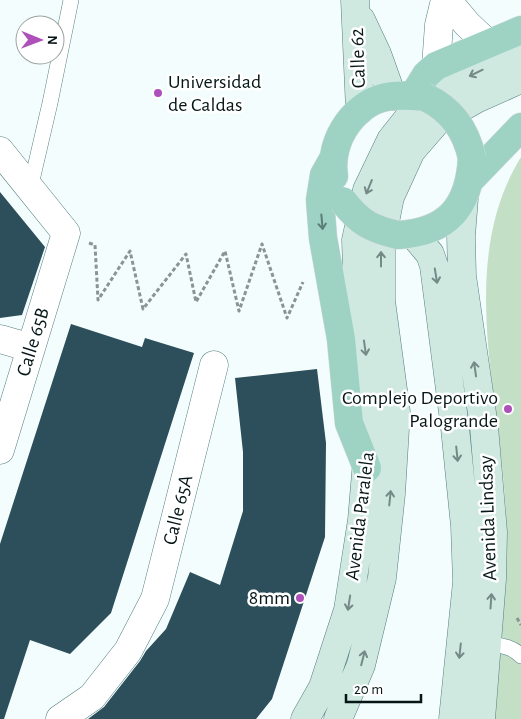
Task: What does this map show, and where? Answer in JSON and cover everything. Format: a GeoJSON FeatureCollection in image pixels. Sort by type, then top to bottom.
{"type":"FeatureCollection","features":[{"type":"Feature","properties":{"kind":"main road","name":"Calle 62"},"geometry":{"type":"LineString","coordinates":[[355,5],[377,54],[410,96]]}},
{"type":"Feature","properties":{"kind":"main road","name":"Calle 62"},"geometry":{"type":"LineString","coordinates":[[355,5],[360,110]]}},
{"type":"Feature","properties":{"kind":"main road"},"geometry":{"type":"LineString","coordinates":[[410,96],[426,75],[436,66],[521,30]]}},
{"type":"Feature","properties":{"kind":"main road","name":"Avenida Paralela"},"geometry":{"type":"LineString","coordinates":[[305,719],[323,687],[348,610],[362,520],[371,414],[369,376],[358,299],[356,240],[367,190],[391,140],[418,106],[458,82],[492,65],[521,54]]}},
{"type":"Feature","properties":{"kind":"main road","name":"Avenida Paralela"},"geometry":{"type":"LineString","coordinates":[[338,719],[362,665],[382,578],[391,494],[396,412],[381,291],[381,242],[390,197],[412,151],[437,121],[476,99],[521,80]]}},
{"type":"Feature","properties":{"kind":"main road"},"geometry":{"type":"LineString","coordinates":[[410,96],[438,103],[460,125],[468,140],[469,178],[457,209],[448,218],[425,231],[405,234],[381,231],[366,224],[353,214],[343,201],[337,187],[334,173],[334,158],[336,144],[342,132],[360,110],[375,101],[410,96]]}},
{"type":"Feature","properties":{"kind":"main road"},"geometry":{"type":"LineString","coordinates":[[469,178],[521,127]]}},
{"type":"Feature","properties":{"kind":"main road"},"geometry":{"type":"LineString","coordinates":[[334,158],[324,174],[320,200],[323,238],[341,339],[349,423],[367,468]]}},
{"type":"Feature","properties":{"kind":"main road","name":"Avenida Lindsay"},"geometry":{"type":"LineString","coordinates":[[469,178],[461,236],[462,276],[484,427],[493,532],[492,579],[481,719]]}},
{"type":"Feature","properties":{"kind":"main road","name":"Avenida Lindsay"},"geometry":{"type":"LineString","coordinates":[[405,234],[430,254],[434,266],[465,526],[467,582],[453,719]]}},
{"type":"Feature","properties":{"kind":"street"},"geometry":{"type":"LineString","coordinates":[[446,0],[467,24],[488,43]]}},
{"type":"Feature","properties":{"kind":"street"},"geometry":{"type":"LineString","coordinates":[[436,66],[439,25],[446,0]]}},
{"type":"Feature","properties":{"kind":"street"},"geometry":{"type":"LineString","coordinates":[[0,151],[66,233]]}},
{"type":"Feature","properties":{"kind":"street","name":"Calle 65B"},"geometry":{"type":"LineString","coordinates":[[0,450],[66,233]]}},
{"type":"Feature","properties":{"kind":"street"},"geometry":{"type":"LineString","coordinates":[[0,339],[31,348]]}},
{"type":"Feature","properties":{"kind":"street","name":"Calle 65A"},"geometry":{"type":"LineString","coordinates":[[60,719],[92,697],[128,650],[156,599],[214,364]]}},
{"type":"Feature","properties":{"kind":"lane"},"geometry":{"type":"LineString","coordinates":[[30,189],[71,0]]}},
{"type":"Feature","properties":{"kind":"lane"},"geometry":{"type":"LineString","coordinates":[[487,644],[507,647],[521,656]]}},
{"type":"Feature","properties":{"kind":"path"},"geometry":{"type":"LineString","coordinates":[[66,233],[95,245],[98,300],[130,251],[143,309],[186,254],[196,302],[225,250],[239,311],[262,244],[287,318],[305,278]]}},
{"type":"Feature","properties":{"kind":"green space","name":"Complejo Deportivo Palogrande"},"geometry":{"type":"Polygon","coordinates":[[[521,157],[521,719],[493,719],[504,609],[506,526],[501,457],[490,369],[486,281],[491,238],[502,196],[521,157]]]}},
{"type":"Feature","properties":{"kind":"building"},"geometry":{"type":"Polygon","coordinates":[[[0,192],[45,247],[22,315],[0,318],[0,192]]]}},
{"type":"Feature","properties":{"kind":"building"},"geometry":{"type":"Polygon","coordinates":[[[71,324],[142,347],[145,338],[194,353],[111,613],[70,654],[30,640],[4,719],[0,719],[0,544],[71,324]]]}},
{"type":"Feature","properties":{"kind":"building"},"geometry":{"type":"Polygon","coordinates":[[[317,369],[326,443],[325,537],[272,699],[256,719],[88,719],[104,707],[146,651],[166,629],[190,572],[220,585],[243,511],[243,452],[235,378],[317,369]]]}},
{"type":"Feature","properties":{"kind":"place","name":"Universidad de Caldas"},"geometry":{"type":"Point","coordinates":[158,93]}},
{"type":"Feature","properties":{"kind":"place","name":"Complejo Deportivo Palogrande"},"geometry":{"type":"Point","coordinates":[508,409]}},
{"type":"Feature","properties":{"kind":"place","name":"8mm"},"geometry":{"type":"Point","coordinates":[300,598]}}]}
